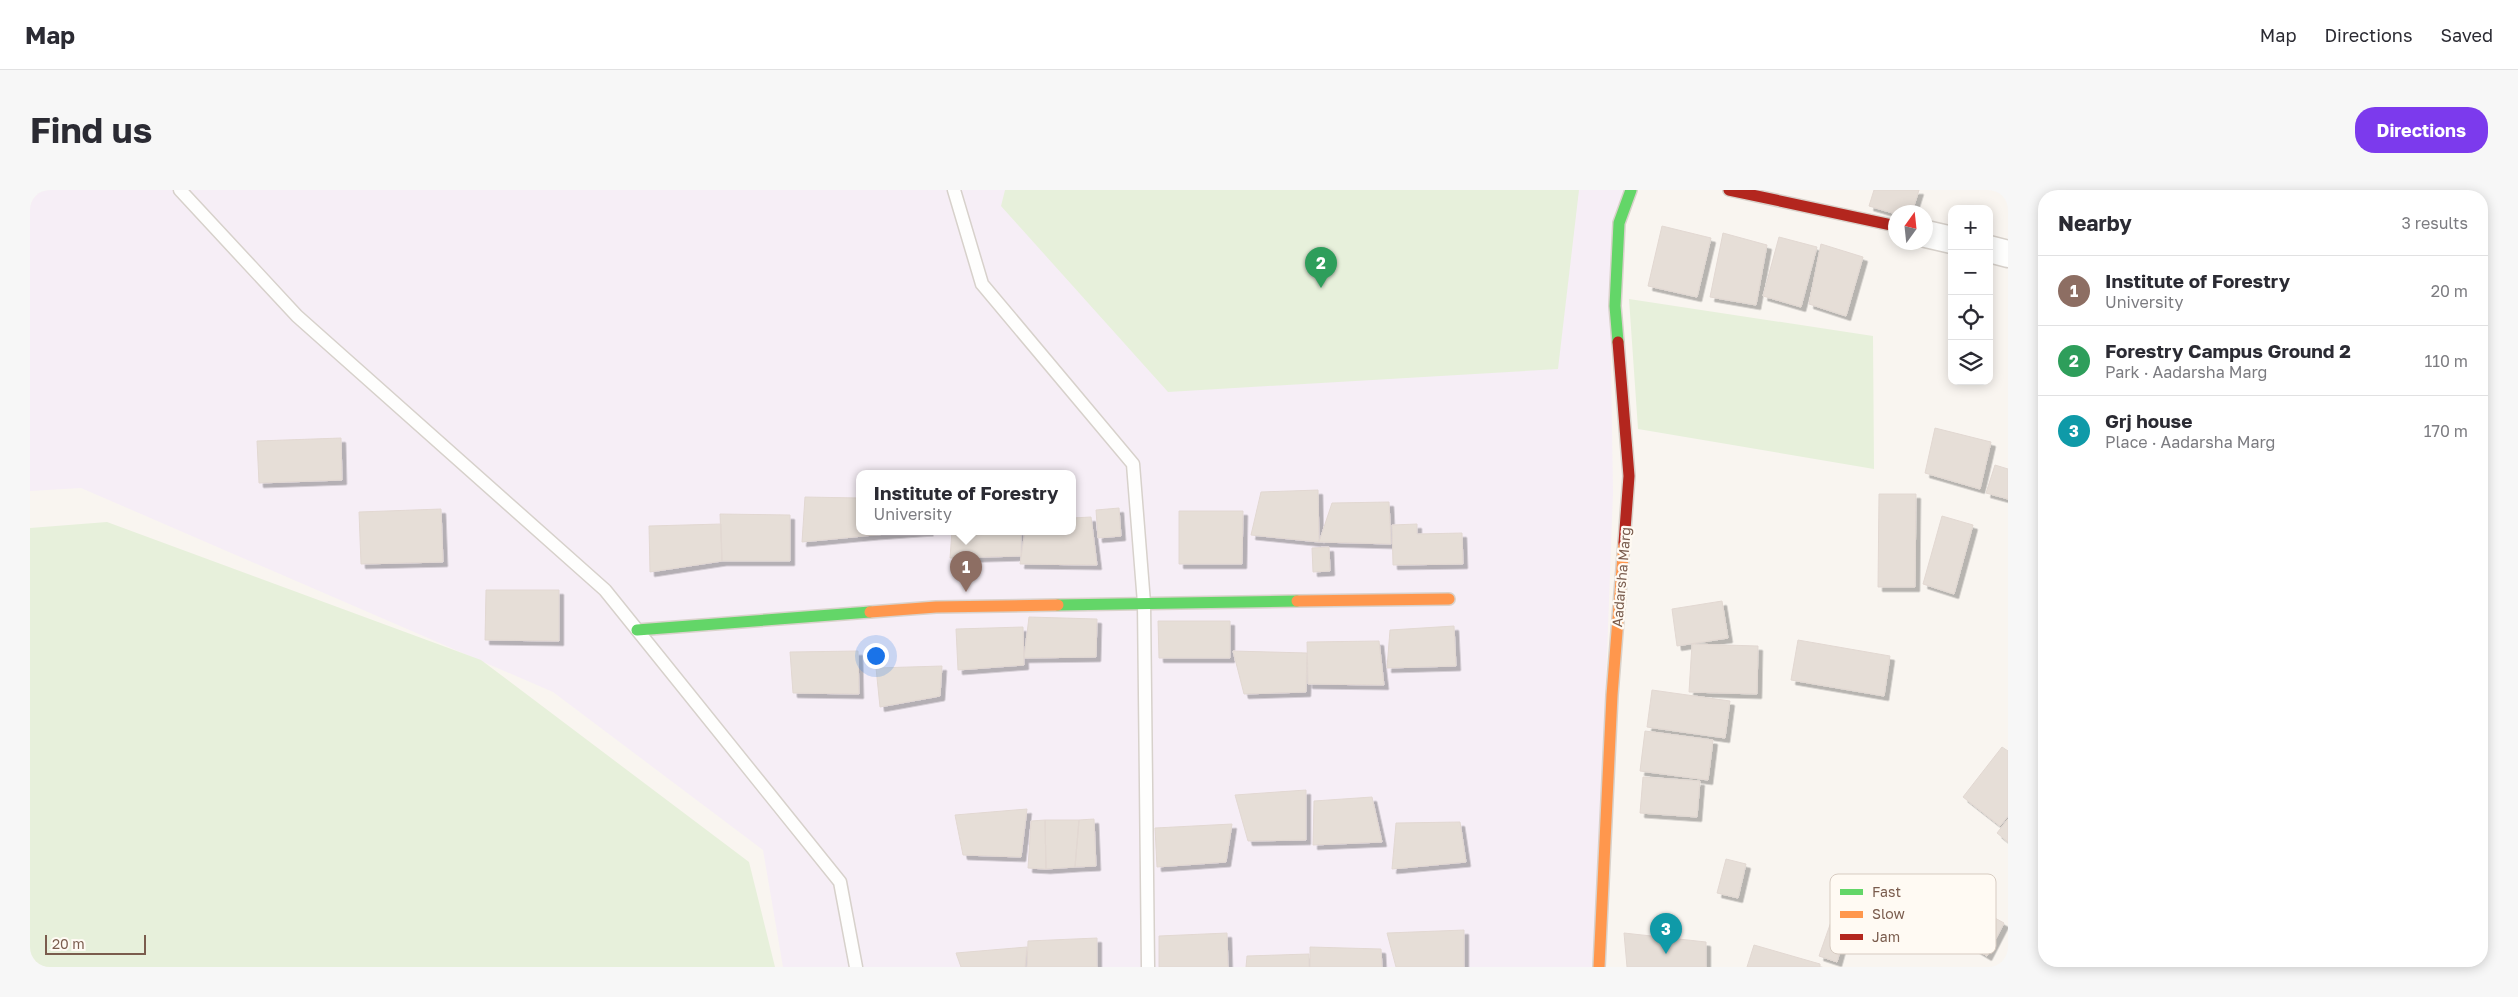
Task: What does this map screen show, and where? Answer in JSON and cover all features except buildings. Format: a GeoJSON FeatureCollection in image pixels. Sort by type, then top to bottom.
{"type":"FeatureCollection","features":[{"type":"Feature","properties":{"kind":"street","name":"Aadarsha Marg"},"geometry":{"type":"LineString","coordinates":[[1599,967],[1612,695],[1629,476],[1615,306],[1619,223],[1631,190]]}},
{"type":"Feature","properties":{"kind":"street"},"geometry":{"type":"LineString","coordinates":[[1729,190],[1888,224]]}},
{"type":"Feature","properties":{"kind":"street"},"geometry":{"type":"LineString","coordinates":[[1933,236],[1948,239]]}},
{"type":"Feature","properties":{"kind":"street"},"geometry":{"type":"LineString","coordinates":[[1993,250],[2008,254]]}},
{"type":"Feature","properties":{"kind":"street"},"geometry":{"type":"LineString","coordinates":[[637,630],[936,606],[1449,599]]}},
{"type":"Feature","properties":{"kind":"lane"},"geometry":{"type":"LineString","coordinates":[[180,190],[297,316],[605,590],[840,882],[856,967]]}},
{"type":"Feature","properties":{"kind":"lane"},"geometry":{"type":"LineString","coordinates":[[954,190],[982,284],[1133,464],[1144,603],[1148,967]]}},
{"type":"Feature","properties":{"kind":"shaded area"},"geometry":{"type":"Polygon","coordinates":[[[30,190],[1624,190],[1610,301],[1613,493],[1599,870],[1592,967],[783,967],[763,850],[553,692],[81,488],[30,491],[30,190]]]}},
{"type":"Feature","properties":{"kind":"green space"},"geometry":{"type":"Polygon","coordinates":[[[1005,190],[1579,190],[1558,369],[1168,392],[1001,206],[1005,190]]]}},
{"type":"Feature","properties":{"kind":"green space"},"geometry":{"type":"Polygon","coordinates":[[[1629,299],[1873,336],[1874,469],[1638,429],[1629,299]]]}},
{"type":"Feature","properties":{"kind":"green space"},"geometry":{"type":"Polygon","coordinates":[[[107,522],[481,660],[749,862],[775,967],[30,967],[30,528],[107,522]]]}},
{"type":"Feature","properties":{"kind":"traffic: fast"},"geometry":{"type":"LineString","coordinates":[[1618,342],[1615,306],[1619,223],[1631,190]]}},
{"type":"Feature","properties":{"kind":"traffic: fast"},"geometry":{"type":"LineString","coordinates":[[1058,605],[1297,601]]}},
{"type":"Feature","properties":{"kind":"traffic: fast"},"geometry":{"type":"LineString","coordinates":[[637,630],[870,612]]}},
{"type":"Feature","properties":{"kind":"traffic: slow"},"geometry":{"type":"LineString","coordinates":[[1599,967],[1612,695],[1624,543]]}},
{"type":"Feature","properties":{"kind":"traffic: slow"},"geometry":{"type":"LineString","coordinates":[[1297,601],[1449,599]]}},
{"type":"Feature","properties":{"kind":"traffic: slow"},"geometry":{"type":"LineString","coordinates":[[870,612],[936,607],[1058,605]]}},
{"type":"Feature","properties":{"kind":"traffic: jam"},"geometry":{"type":"LineString","coordinates":[[1729,190],[1888,224]]}},
{"type":"Feature","properties":{"kind":"traffic: jam"},"geometry":{"type":"LineString","coordinates":[[1618,342],[1629,476],[1624,543]]}},
{"type":"Feature","properties":{"kind":"place","name":"Forestry Campus Ground 2"},"geometry":{"type":"Point","coordinates":[1321,288]}},
{"type":"Feature","properties":{"kind":"place","name":"Institute of Forestry"},"geometry":{"type":"Point","coordinates":[966,592]}},
{"type":"Feature","properties":{"kind":"place","name":"Grj house"},"geometry":{"type":"Point","coordinates":[1666,954]}}]}
